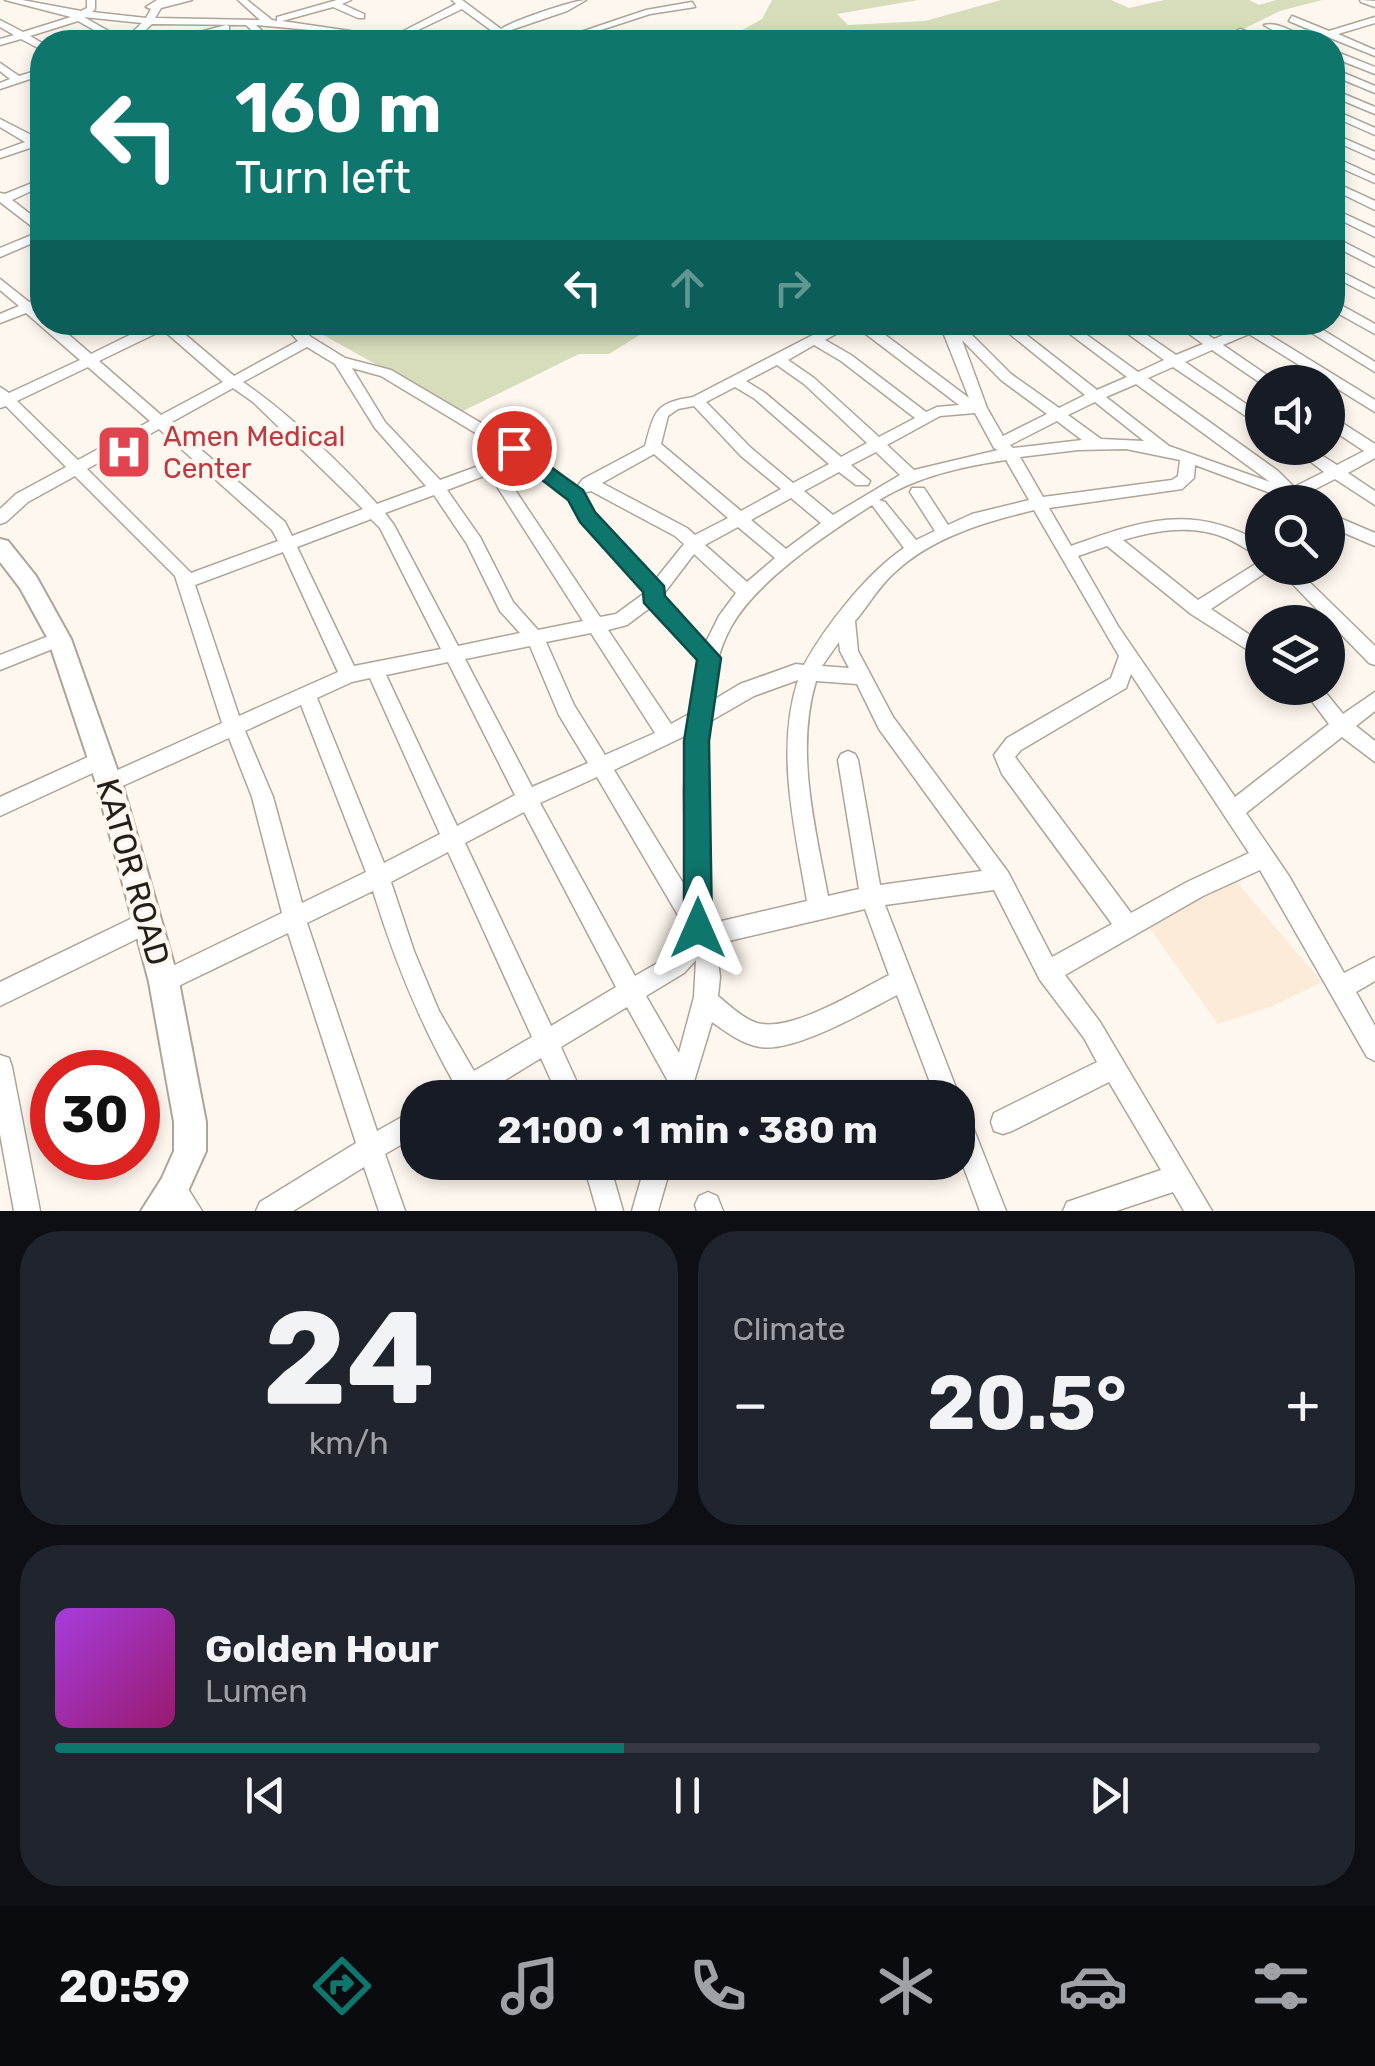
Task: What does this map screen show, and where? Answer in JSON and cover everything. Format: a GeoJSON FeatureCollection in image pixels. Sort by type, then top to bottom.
{"type":"FeatureCollection","features":[{"type":"Feature","properties":{"kind":"main road","name":"KATOR ROAD"},"geometry":{"type":"LineString","coordinates":[[2,551],[28,582],[59,639],[105,772],[164,982],[190,1122],[190,1151],[174,1204]]}},
{"type":"Feature","properties":{"kind":"street"},"geometry":{"type":"LineString","coordinates":[[9,0],[76,15],[103,30]]}},
{"type":"Feature","properties":{"kind":"street"},"geometry":{"type":"LineString","coordinates":[[37,30],[91,9],[91,0]]}},
{"type":"Feature","properties":{"kind":"street"},"geometry":{"type":"LineString","coordinates":[[76,15],[153,8],[190,0],[207,18],[203,21]]}},
{"type":"Feature","properties":{"kind":"street"},"geometry":{"type":"LineString","coordinates":[[242,0],[271,22],[334,30]]}},
{"type":"Feature","properties":{"kind":"street"},"geometry":{"type":"LineString","coordinates":[[297,0],[311,10]]}},
{"type":"Feature","properties":{"kind":"street"},"geometry":{"type":"LineString","coordinates":[[153,8],[203,21],[250,25],[347,0]]}},
{"type":"Feature","properties":{"kind":"street"},"geometry":{"type":"LineString","coordinates":[[506,30],[582,0]]}},
{"type":"Feature","properties":{"kind":"street"},"geometry":{"type":"LineString","coordinates":[[1364,0],[1375,4]]}},
{"type":"Feature","properties":{"kind":"street"},"geometry":{"type":"LineString","coordinates":[[409,30],[459,2],[494,30]]}},
{"type":"Feature","properties":{"kind":"street"},"geometry":{"type":"LineString","coordinates":[[335,4],[362,16]]}},
{"type":"Feature","properties":{"kind":"street"},"geometry":{"type":"LineString","coordinates":[[538,4],[554,12]]}},
{"type":"Feature","properties":{"kind":"street"},"geometry":{"type":"LineString","coordinates":[[593,30],[649,12],[692,5]]}},
{"type":"Feature","properties":{"kind":"street"},"geometry":{"type":"LineString","coordinates":[[134,30],[153,8]]}},
{"type":"Feature","properties":{"kind":"street"},"geometry":{"type":"LineString","coordinates":[[1360,13],[1375,19]]}},
{"type":"Feature","properties":{"kind":"street"},"geometry":{"type":"LineString","coordinates":[[1292,19],[1318,30]]}},
{"type":"Feature","properties":{"kind":"street"},"geometry":{"type":"LineString","coordinates":[[1342,30],[1375,19]]}},
{"type":"Feature","properties":{"kind":"street"},"geometry":{"type":"LineString","coordinates":[[218,30],[235,22]]}},
{"type":"Feature","properties":{"kind":"street"},"geometry":{"type":"LineString","coordinates":[[0,23],[30,39]]}},
{"type":"Feature","properties":{"kind":"street"},"geometry":{"type":"LineString","coordinates":[[250,25],[256,30]]}},
{"type":"Feature","properties":{"kind":"street"},"geometry":{"type":"LineString","coordinates":[[1269,25],[1280,30]]}},
{"type":"Feature","properties":{"kind":"street"},"geometry":{"type":"LineString","coordinates":[[1352,27],[1375,36]]}},
{"type":"Feature","properties":{"kind":"street"},"geometry":{"type":"LineString","coordinates":[[0,42],[30,33]]}},
{"type":"Feature","properties":{"kind":"street"},"geometry":{"type":"LineString","coordinates":[[1345,41],[1375,53]]}},
{"type":"Feature","properties":{"kind":"street"},"geometry":{"type":"LineString","coordinates":[[1345,58],[1375,71]]}},
{"type":"Feature","properties":{"kind":"street"},"geometry":{"type":"LineString","coordinates":[[0,66],[17,80]]}},
{"type":"Feature","properties":{"kind":"street"},"geometry":{"type":"LineString","coordinates":[[0,86],[30,76]]}},
{"type":"Feature","properties":{"kind":"street"},"geometry":{"type":"LineString","coordinates":[[1345,76],[1374,88]]}},
{"type":"Feature","properties":{"kind":"street"},"geometry":{"type":"LineString","coordinates":[[1345,98],[1374,88]]}},
{"type":"Feature","properties":{"kind":"street"},"geometry":{"type":"LineString","coordinates":[[1345,102],[1375,112]]}},
{"type":"Feature","properties":{"kind":"street"},"geometry":{"type":"LineString","coordinates":[[1345,118],[1375,132]]}},
{"type":"Feature","properties":{"kind":"street"},"geometry":{"type":"LineString","coordinates":[[0,122],[30,138]]}},
{"type":"Feature","properties":{"kind":"street"},"geometry":{"type":"LineString","coordinates":[[1345,142],[1375,156]]}},
{"type":"Feature","properties":{"kind":"street"},"geometry":{"type":"LineString","coordinates":[[0,155],[30,147]]}},
{"type":"Feature","properties":{"kind":"street"},"geometry":{"type":"LineString","coordinates":[[1345,163],[1369,171],[1375,180]]}},
{"type":"Feature","properties":{"kind":"street"},"geometry":{"type":"LineString","coordinates":[[1345,180],[1369,171]]}},
{"type":"Feature","properties":{"kind":"street"},"geometry":{"type":"LineString","coordinates":[[30,189],[4,203],[30,223]]}},
{"type":"Feature","properties":{"kind":"street"},"geometry":{"type":"LineString","coordinates":[[1345,191],[1375,206]]}},
{"type":"Feature","properties":{"kind":"street"},"geometry":{"type":"LineString","coordinates":[[1345,218],[1375,234]]}},
{"type":"Feature","properties":{"kind":"street"},"geometry":{"type":"LineString","coordinates":[[0,253],[30,238]]}},
{"type":"Feature","properties":{"kind":"street"},"geometry":{"type":"LineString","coordinates":[[1345,247],[1375,263]]}},
{"type":"Feature","properties":{"kind":"street"},"geometry":{"type":"LineString","coordinates":[[1345,287],[1375,275]]}},
{"type":"Feature","properties":{"kind":"street"},"geometry":{"type":"LineString","coordinates":[[1345,277],[1375,294]]}},
{"type":"Feature","properties":{"kind":"street"},"geometry":{"type":"LineString","coordinates":[[0,283],[28,307],[0,320]]}},
{"type":"Feature","properties":{"kind":"street"},"geometry":{"type":"LineString","coordinates":[[1345,312],[1375,330]]}},
{"type":"Feature","properties":{"kind":"street"},"geometry":{"type":"LineString","coordinates":[[60,335],[279,526],[350,675]]}},
{"type":"Feature","properties":{"kind":"street"},"geometry":{"type":"LineString","coordinates":[[142,335],[2,398],[78,468],[188,581],[233,728],[243,744],[334,1049],[392,1211]]}},
{"type":"Feature","properties":{"kind":"street"},"geometry":{"type":"LineString","coordinates":[[179,335],[233,384],[258,399],[386,524],[675,1080]]}},
{"type":"Feature","properties":{"kind":"street"},"geometry":{"type":"LineString","coordinates":[[300,335],[340,361],[386,373],[410,386],[582,489],[665,521],[746,592]]}},
{"type":"Feature","properties":{"kind":"street"},"geometry":{"type":"LineString","coordinates":[[652,449],[660,414],[674,405],[697,402],[824,335]]}},
{"type":"Feature","properties":{"kind":"street"},"geometry":{"type":"LineString","coordinates":[[877,335],[974,407]]}},
{"type":"Feature","properties":{"kind":"street"},"geometry":{"type":"LineString","coordinates":[[949,335],[974,407],[1069,552],[1128,655],[1264,856],[1375,1050]]}},
{"type":"Feature","properties":{"kind":"street"},"geometry":{"type":"LineString","coordinates":[[956,335],[1099,446]]}},
{"type":"Feature","properties":{"kind":"street"},"geometry":{"type":"LineString","coordinates":[[1018,335],[1167,451]]}},
{"type":"Feature","properties":{"kind":"street"},"geometry":{"type":"LineString","coordinates":[[1078,335],[1282,485]]}},
{"type":"Feature","properties":{"kind":"street"},"geometry":{"type":"LineString","coordinates":[[1136,335],[1245,410]]}},
{"type":"Feature","properties":{"kind":"street"},"geometry":{"type":"LineString","coordinates":[[1199,335],[1245,365]]}},
{"type":"Feature","properties":{"kind":"street"},"geometry":{"type":"LineString","coordinates":[[481,1080],[676,965],[700,932],[698,716],[710,658],[722,627],[746,592],[876,494],[1005,450],[1095,396],[1139,380],[1232,335]]}},
{"type":"Feature","properties":{"kind":"street"},"geometry":{"type":"LineString","coordinates":[[1266,335],[1375,406]]}},
{"type":"Feature","properties":{"kind":"street"},"geometry":{"type":"LineString","coordinates":[[1321,335],[1375,368]]}},
{"type":"Feature","properties":{"kind":"street"},"geometry":{"type":"LineString","coordinates":[[0,518],[7,503],[233,384],[306,340]]}},
{"type":"Feature","properties":{"kind":"street"},"geometry":{"type":"LineString","coordinates":[[815,340],[846,358],[924,418]]}},
{"type":"Feature","properties":{"kind":"street"},"geometry":{"type":"LineString","coordinates":[[779,360],[809,381],[880,445],[914,484],[944,533]]}},
{"type":"Feature","properties":{"kind":"street"},"geometry":{"type":"LineString","coordinates":[[340,361],[380,425],[436,486],[492,571],[506,606],[536,640],[566,709],[700,932],[709,956],[705,1001],[682,1080]]}},
{"type":"Feature","properties":{"kind":"street"},"geometry":{"type":"LineString","coordinates":[[734,380],[760,396],[862,481]]}},
{"type":"Feature","properties":{"kind":"street"},"geometry":{"type":"LineString","coordinates":[[697,402],[722,430],[834,525]]}},
{"type":"Feature","properties":{"kind":"street"},"geometry":{"type":"LineString","coordinates":[[0,807],[233,728],[350,675],[620,620],[654,594],[693,544],[924,418],[974,407]]}},
{"type":"Feature","properties":{"kind":"street"},"geometry":{"type":"LineString","coordinates":[[1317,485],[1375,452],[1345,432]]}},
{"type":"Feature","properties":{"kind":"street"},"geometry":{"type":"LineString","coordinates":[[1005,450],[1126,444],[1167,451],[1255,485]]}},
{"type":"Feature","properties":{"kind":"street"},"geometry":{"type":"LineString","coordinates":[[582,489],[655,447],[787,559]]}},
{"type":"Feature","properties":{"kind":"street"},"geometry":{"type":"LineString","coordinates":[[820,910],[797,774],[810,672],[880,577],[944,533],[987,515],[1036,504],[1176,485],[1186,478],[1188,458]]}},
{"type":"Feature","properties":{"kind":"street"},"geometry":{"type":"LineString","coordinates":[[1326,465],[1375,499]]}},
{"type":"Feature","properties":{"kind":"street"},"geometry":{"type":"LineString","coordinates":[[188,581],[492,468],[668,736]]}},
{"type":"Feature","properties":{"kind":"street"},"geometry":{"type":"LineString","coordinates":[[582,489],[588,517],[710,658]]}},
{"type":"Feature","properties":{"kind":"street"},"geometry":{"type":"LineString","coordinates":[[879,506],[915,550]]}},
{"type":"Feature","properties":{"kind":"street"},"geometry":{"type":"LineString","coordinates":[[1069,552],[1156,524],[1196,521],[1245,540]]}},
{"type":"Feature","properties":{"kind":"street"},"geometry":{"type":"LineString","coordinates":[[1345,527],[1375,540]]}},
{"type":"Feature","properties":{"kind":"street"},"geometry":{"type":"LineString","coordinates":[[1110,539],[1197,609],[1245,641]]}},
{"type":"Feature","properties":{"kind":"street"},"geometry":{"type":"LineString","coordinates":[[1197,609],[1245,577]]}},
{"type":"Feature","properties":{"kind":"street"},"geometry":{"type":"LineString","coordinates":[[1303,585],[1375,658]]}},
{"type":"Feature","properties":{"kind":"street"},"geometry":{"type":"LineString","coordinates":[[846,620],[850,651],[908,757],[1000,879],[1048,972],[1114,1066],[1200,1211]]}},
{"type":"Feature","properties":{"kind":"street"},"geometry":{"type":"LineString","coordinates":[[0,663],[59,639]]}},
{"type":"Feature","properties":{"kind":"street"},"geometry":{"type":"LineString","coordinates":[[1128,655],[1117,685],[1014,744],[1004,755],[1009,768],[1128,928]]}},
{"type":"Feature","properties":{"kind":"street"},"geometry":{"type":"LineString","coordinates":[[374,668],[564,1080]]}},
{"type":"Feature","properties":{"kind":"street"},"geometry":{"type":"LineString","coordinates":[[164,982],[380,877],[530,798],[668,736],[698,716],[772,680],[796,672],[863,677]]}},
{"type":"Feature","properties":{"kind":"street"},"geometry":{"type":"LineString","coordinates":[[306,694],[380,877],[403,952],[455,1080]]}},
{"type":"Feature","properties":{"kind":"street"},"geometry":{"type":"LineString","coordinates":[[1232,810],[1375,700]]}},
{"type":"Feature","properties":{"kind":"street"},"geometry":{"type":"LineString","coordinates":[[1325,705],[1342,726],[1375,754]]}},
{"type":"Feature","properties":{"kind":"street"},"geometry":{"type":"LineString","coordinates":[[848,760],[871,898],[941,1080]]}},
{"type":"Feature","properties":{"kind":"street"},"geometry":{"type":"LineString","coordinates":[[1048,972],[1195,889],[1264,856]]}},
{"type":"Feature","properties":{"kind":"street"},"geometry":{"type":"LineString","coordinates":[[700,932],[871,898],[1000,879]]}},
{"type":"Feature","properties":{"kind":"street"},"geometry":{"type":"LineString","coordinates":[[0,994],[147,922]]}},
{"type":"Feature","properties":{"kind":"street"},"geometry":{"type":"LineString","coordinates":[[1342,987],[1375,968]]}},
{"type":"Feature","properties":{"kind":"street"},"geometry":{"type":"LineString","coordinates":[[705,1001],[737,1025],[764,1036],[807,1026],[902,981]]}},
{"type":"Feature","properties":{"kind":"street"},"geometry":{"type":"LineString","coordinates":[[1004,1122],[1114,1066]]}},
{"type":"Feature","properties":{"kind":"street"},"geometry":{"type":"LineString","coordinates":[[0,1067],[26,1211]]}},
{"type":"Feature","properties":{"kind":"street"},"geometry":{"type":"LineString","coordinates":[[269,1211],[400,1132]]}},
{"type":"Feature","properties":{"kind":"street"},"geometry":{"type":"LineString","coordinates":[[975,1166],[992,1211]]}},
{"type":"Feature","properties":{"kind":"street"},"geometry":{"type":"LineString","coordinates":[[1076,1211],[1180,1177]]}},
{"type":"Feature","properties":{"kind":"street"},"geometry":{"type":"LineString","coordinates":[[601,1180],[610,1211]]}},
{"type":"Feature","properties":{"kind":"street"},"geometry":{"type":"LineString","coordinates":[[645,1211],[654,1180]]}},
{"type":"Feature","properties":{"kind":"shaded area"},"geometry":{"type":"Polygon","coordinates":[[[1230,874],[1322,982],[1273,1006],[1218,1024],[1145,922],[1230,874]]]}},
{"type":"Feature","properties":{"kind":"green space"},"geometry":{"type":"Polygon","coordinates":[[[772,0],[918,0],[837,14],[848,25],[925,21],[1001,0],[1111,0],[1129,8],[1164,0],[1249,0],[1259,5],[1276,0],[1322,0],[1280,11],[1241,30],[742,30],[762,19],[772,0]]]}},
{"type":"Feature","properties":{"kind":"green space"},"geometry":{"type":"Polygon","coordinates":[[[323,335],[640,335],[609,354],[579,354],[461,412],[323,335]]]}},
{"type":"Feature","properties":{"kind":"place","name":"Amen Medical Center"},"geometry":{"type":"Point","coordinates":[124,452]}},
{"type":"Feature","properties":{"kind":"route"},"geometry":{"type":"LineString","coordinates":[[514,448],[576,495],[588,517],[656,592],[652,596],[710,658],[696,741],[698,928]]}}]}
